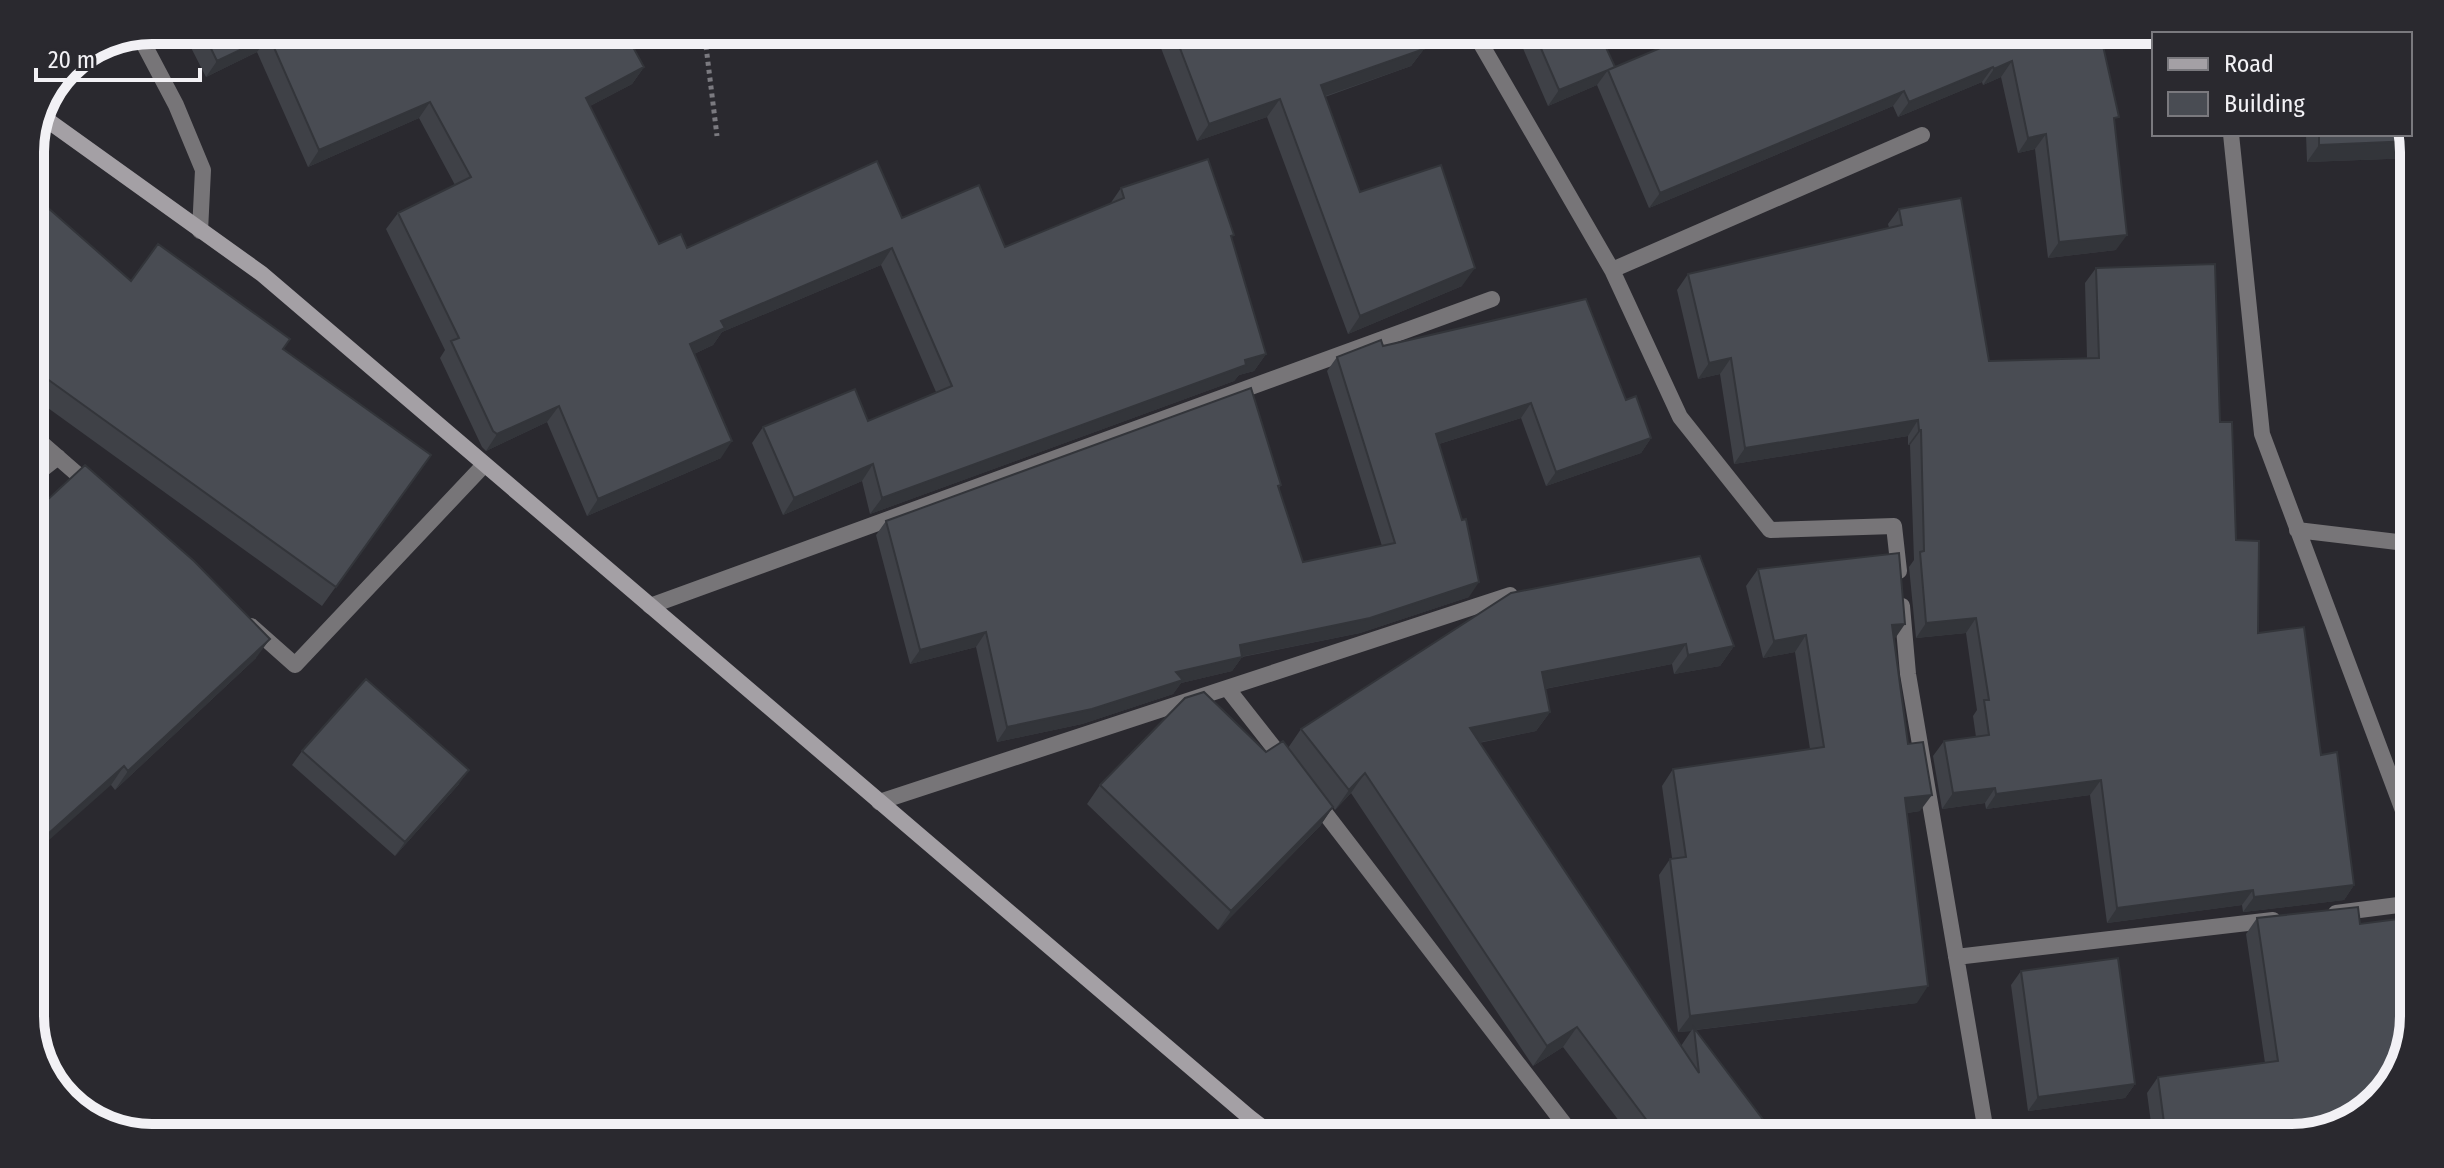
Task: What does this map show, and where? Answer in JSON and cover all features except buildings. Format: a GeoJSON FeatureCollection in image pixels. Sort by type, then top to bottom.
{"type":"FeatureCollection","features":[{"type":"Feature","properties":{"kind":"street"},"geometry":{"type":"LineString","coordinates":[[1481,44],[1612,270],[1680,417],[1770,530],[1894,526],[1908,674],[1985,1124]]}},
{"type":"Feature","properties":{"kind":"street"},"geometry":{"type":"LineString","coordinates":[[144,45],[176,105],[203,170],[200,231]]}},
{"type":"Feature","properties":{"kind":"street"},"geometry":{"type":"LineString","coordinates":[[49,121],[262,274],[1258,1124]]}},
{"type":"Feature","properties":{"kind":"street"},"geometry":{"type":"LineString","coordinates":[[1612,270],[1922,135]]}},
{"type":"Feature","properties":{"kind":"street"},"geometry":{"type":"LineString","coordinates":[[2231,136],[2262,434],[2400,803]]}},
{"type":"Feature","properties":{"kind":"street"},"geometry":{"type":"LineString","coordinates":[[650,606],[1492,299]]}},
{"type":"Feature","properties":{"kind":"street"},"geometry":{"type":"LineString","coordinates":[[44,445],[105,499]]}},
{"type":"Feature","properties":{"kind":"street"},"geometry":{"type":"LineString","coordinates":[[44,468],[58,457]]}},
{"type":"Feature","properties":{"kind":"street"},"geometry":{"type":"LineString","coordinates":[[236,613],[295,665],[484,465]]}},
{"type":"Feature","properties":{"kind":"street"},"geometry":{"type":"LineString","coordinates":[[2297,530],[2400,542]]}},
{"type":"Feature","properties":{"kind":"street"},"geometry":{"type":"LineString","coordinates":[[879,802],[1510,595]]}},
{"type":"Feature","properties":{"kind":"street"},"geometry":{"type":"LineString","coordinates":[[1227,688],[1564,1124]]}},
{"type":"Feature","properties":{"kind":"street"},"geometry":{"type":"LineString","coordinates":[[2319,915],[2400,905]]}},
{"type":"Feature","properties":{"kind":"street"},"geometry":{"type":"LineString","coordinates":[[1956,957],[2288,918]]}},
{"type":"Feature","properties":{"kind":"path"},"geometry":{"type":"LineString","coordinates":[[706,44],[717,136]]}}]}
